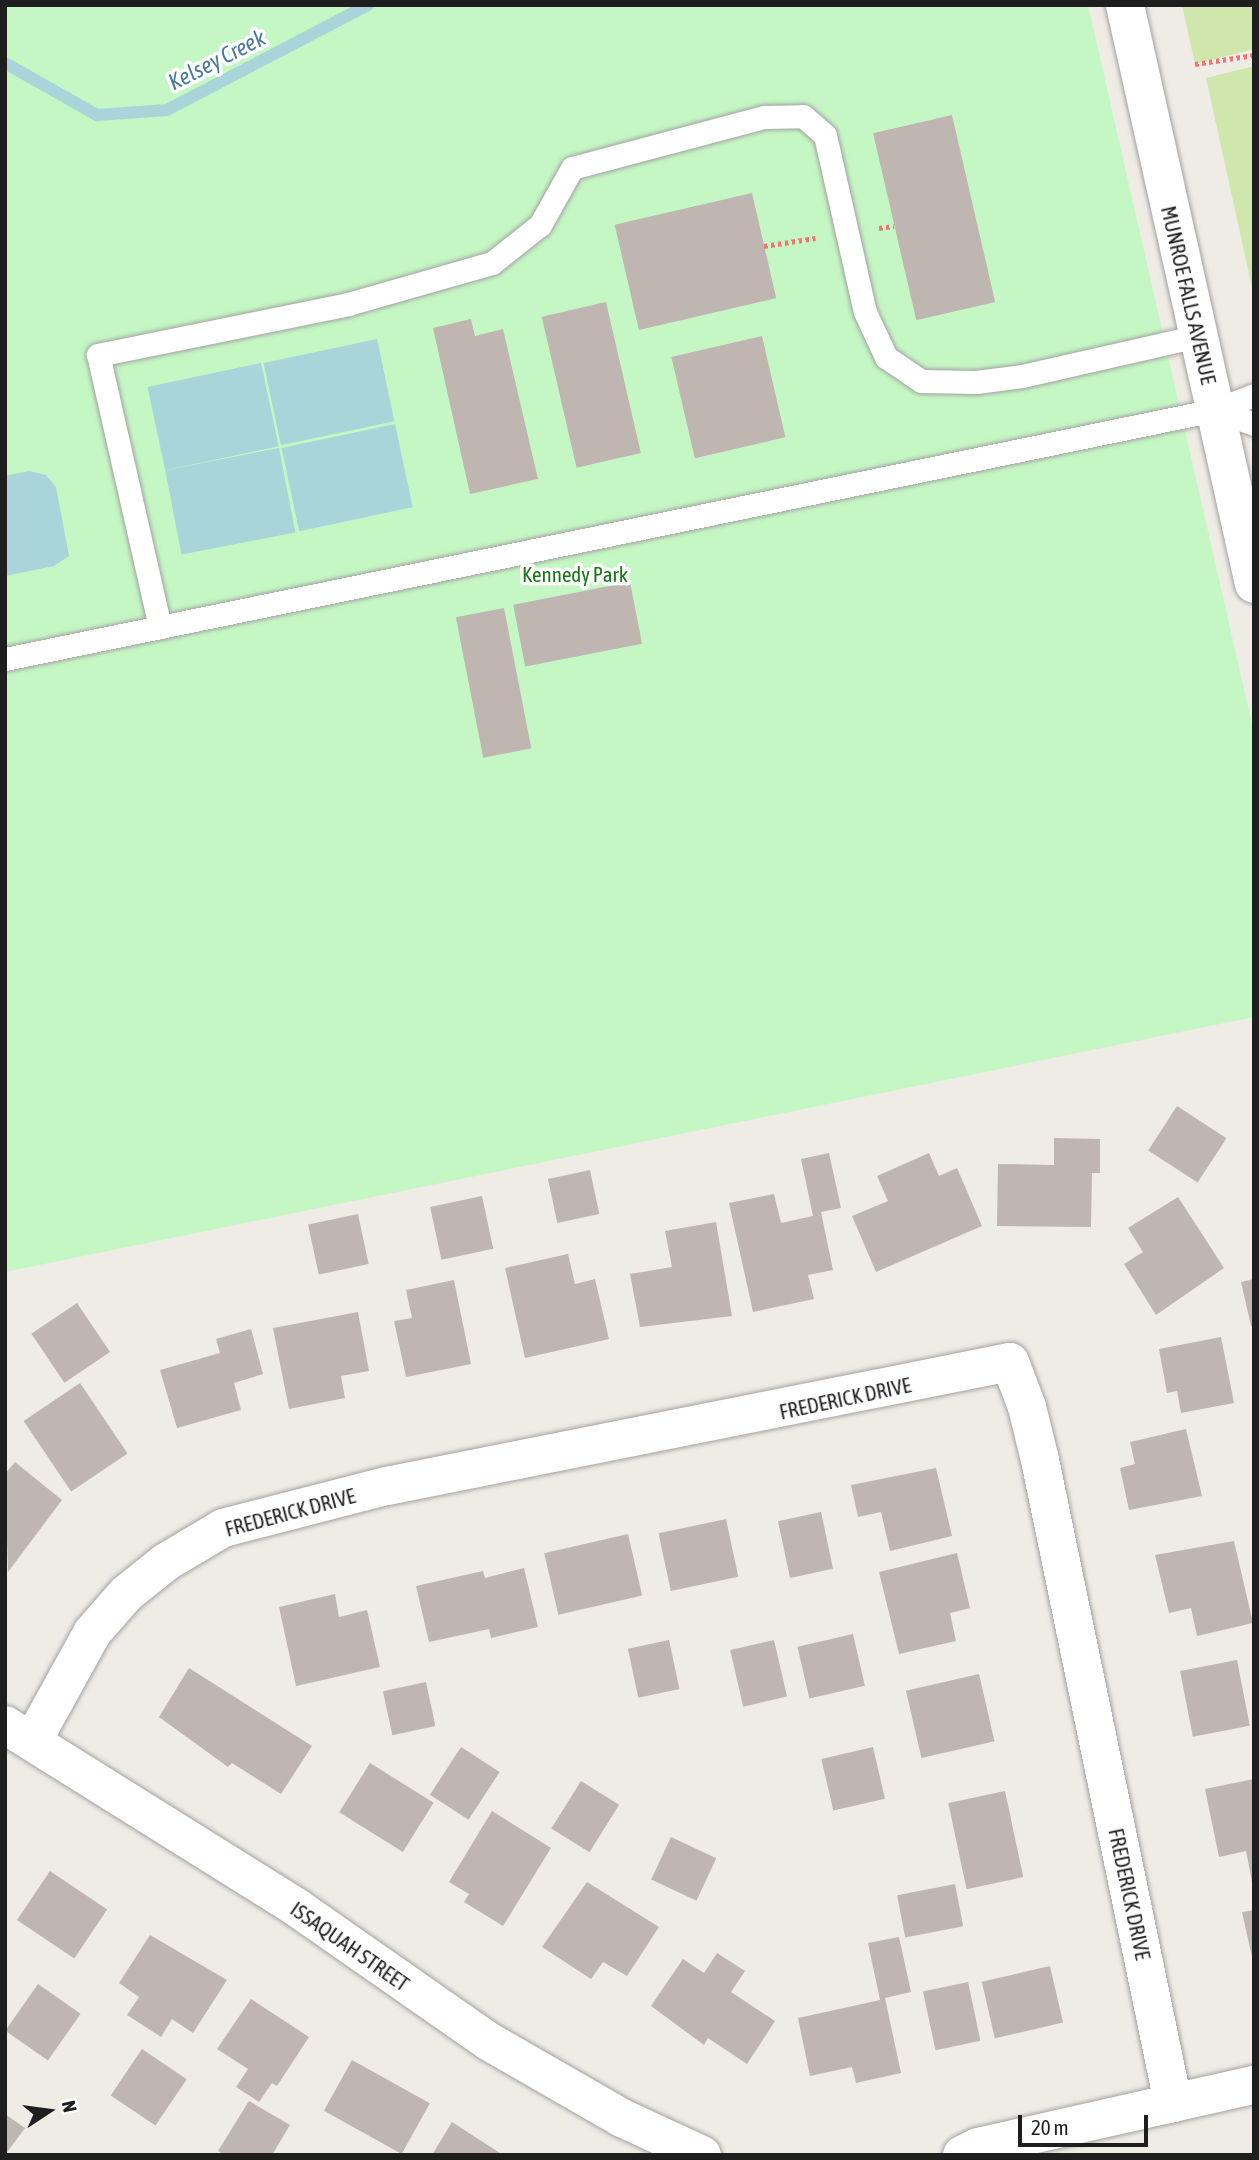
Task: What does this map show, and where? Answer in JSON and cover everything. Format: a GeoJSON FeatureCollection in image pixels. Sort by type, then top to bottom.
{"type":"FeatureCollection","features":[{"type":"Feature","properties":{"kind":"street","name":"MUNROE FALLS AVENUE"},"geometry":{"type":"LineString","coordinates":[[1125,5],[1254,584]]}},
{"type":"Feature","properties":{"kind":"street","name":"FREDERICK DRIVE"},"geometry":{"type":"LineString","coordinates":[[19,1732],[92,1633],[126,1594],[166,1562],[223,1528],[387,1486],[1010,1363],[1027,1406],[1040,1460],[1173,2103]]}},
{"type":"Feature","properties":{"kind":"street","name":"ISSAQUAH STREET"},"geometry":{"type":"LineString","coordinates":[[19,1732],[151,1819],[296,1907],[488,2041],[622,2118],[702,2155]]}},
{"type":"Feature","properties":{"kind":"street"},"geometry":{"type":"LineString","coordinates":[[962,2155],[978,2147],[1254,2085]]}},
{"type":"Feature","properties":{"kind":"lane"},"geometry":{"type":"LineString","coordinates":[[160,627],[98,355],[348,304],[492,263],[540,225],[572,168],[764,117],[803,116],[825,135],[865,312],[886,358],[921,381],[976,382],[1022,376],[1198,336]]}},
{"type":"Feature","properties":{"kind":"lane"},"geometry":{"type":"LineString","coordinates":[[5,659],[1215,410],[1254,395]]}},
{"type":"Feature","properties":{"kind":"lane"},"geometry":{"type":"LineString","coordinates":[[1215,410],[1254,424]]}},
{"type":"Feature","properties":{"kind":"path"},"geometry":{"type":"LineString","coordinates":[[1195,64],[1254,55]]}},
{"type":"Feature","properties":{"kind":"green space","name":"Kennedy Park"},"geometry":{"type":"Polygon","coordinates":[[[5,5],[1088,5],[1254,733],[1254,1017],[5,1272],[5,5]]]}},
{"type":"Feature","properties":{"kind":"green space"},"geometry":{"type":"Polygon","coordinates":[[[1182,5],[1254,5],[1254,49],[1195,64],[1182,5]]]}},
{"type":"Feature","properties":{"kind":"green space"},"geometry":{"type":"Polygon","coordinates":[[[1254,66],[1254,296],[1206,78],[1254,66]]]}},
{"type":"Feature","properties":{"kind":"water"},"geometry":{"type":"Polygon","coordinates":[[[377,339],[394,421],[281,445],[264,363],[377,339]]]}},
{"type":"Feature","properties":{"kind":"water"},"geometry":{"type":"Polygon","coordinates":[[[261,363],[279,446],[165,470],[148,387],[261,363]]]}},
{"type":"Feature","properties":{"kind":"water"},"geometry":{"type":"Polygon","coordinates":[[[395,424],[413,507],[299,531],[282,448],[395,424]]]}},
{"type":"Feature","properties":{"kind":"water"},"geometry":{"type":"Polygon","coordinates":[[[279,448],[295,532],[182,555],[165,470],[279,448]]]}},
{"type":"Feature","properties":{"kind":"water"},"geometry":{"type":"Polygon","coordinates":[[[29,471],[46,475],[56,487],[69,556],[54,566],[5,576],[5,476],[29,471]]]}},
{"type":"Feature","properties":{"kind":"building"},"geometry":{"type":"Polygon","coordinates":[[[952,115],[995,302],[916,320],[873,133],[952,115]]]}},
{"type":"Feature","properties":{"kind":"building"},"geometry":{"type":"Polygon","coordinates":[[[752,193],[776,298],[639,330],[615,225],[752,193]]]}},
{"type":"Feature","properties":{"kind":"building"},"geometry":{"type":"Polygon","coordinates":[[[606,302],[641,453],[577,468],[542,317],[606,302]]]}},
{"type":"Feature","properties":{"kind":"building"},"geometry":{"type":"Polygon","coordinates":[[[471,319],[475,336],[503,329],[538,479],[470,494],[433,328],[471,319]]]}},
{"type":"Feature","properties":{"kind":"building"},"geometry":{"type":"Polygon","coordinates":[[[762,336],[785,437],[695,458],[671,357],[762,336]]]}},
{"type":"Feature","properties":{"kind":"building"},"geometry":{"type":"Polygon","coordinates":[[[630,582],[642,644],[525,667],[513,605],[630,582]]]}},
{"type":"Feature","properties":{"kind":"building"},"geometry":{"type":"Polygon","coordinates":[[[504,608],[531,748],[483,758],[456,617],[504,608]]]}},
{"type":"Feature","properties":{"kind":"building"},"geometry":{"type":"Polygon","coordinates":[[[1177,1106],[1226,1138],[1198,1183],[1148,1150],[1177,1106]]]}},
{"type":"Feature","properties":{"kind":"building"},"geometry":{"type":"Polygon","coordinates":[[[1054,1138],[1100,1139],[1100,1173],[1092,1173],[1091,1227],[997,1226],[998,1164],[1054,1165],[1054,1138]]]}},
{"type":"Feature","properties":{"kind":"building"},"geometry":{"type":"Polygon","coordinates":[[[829,1153],[841,1208],[821,1212],[833,1270],[808,1275],[814,1299],[753,1312],[729,1203],[774,1194],[781,1223],[813,1216],[801,1159],[829,1153]]]}},
{"type":"Feature","properties":{"kind":"building"},"geometry":{"type":"Polygon","coordinates":[[[929,1153],[939,1176],[957,1168],[982,1226],[876,1272],[852,1216],[888,1201],[877,1176],[929,1153]]]}},
{"type":"Feature","properties":{"kind":"building"},"geometry":{"type":"Polygon","coordinates":[[[590,1170],[599,1214],[557,1223],[548,1179],[590,1170]]]}},
{"type":"Feature","properties":{"kind":"building"},"geometry":{"type":"Polygon","coordinates":[[[482,1196],[493,1249],[441,1260],[430,1207],[482,1196]]]}},
{"type":"Feature","properties":{"kind":"building"},"geometry":{"type":"Polygon","coordinates":[[[1178,1197],[1224,1268],[1156,1315],[1124,1264],[1143,1252],[1128,1228],[1178,1197]]]}},
{"type":"Feature","properties":{"kind":"building"},"geometry":{"type":"Polygon","coordinates":[[[358,1214],[369,1264],[319,1274],[308,1225],[358,1214]]]}},
{"type":"Feature","properties":{"kind":"building"},"geometry":{"type":"Polygon","coordinates":[[[716,1222],[732,1316],[640,1327],[630,1274],[672,1267],[665,1231],[716,1222]]]}},
{"type":"Feature","properties":{"kind":"building"},"geometry":{"type":"Polygon","coordinates":[[[568,1254],[575,1284],[595,1279],[609,1339],[525,1358],[505,1268],[568,1254]]]}},
{"type":"Feature","properties":{"kind":"building"},"geometry":{"type":"Polygon","coordinates":[[[1254,1279],[1254,1326],[1251,1326],[1241,1282],[1254,1279]]]}},
{"type":"Feature","properties":{"kind":"building"},"geometry":{"type":"Polygon","coordinates":[[[454,1280],[471,1364],[406,1377],[394,1321],[412,1318],[406,1290],[454,1280]]]}},
{"type":"Feature","properties":{"kind":"building"},"geometry":{"type":"Polygon","coordinates":[[[77,1303],[110,1352],[64,1383],[31,1334],[77,1303]]]}},
{"type":"Feature","properties":{"kind":"building"},"geometry":{"type":"Polygon","coordinates":[[[358,1312],[369,1371],[341,1376],[345,1398],[289,1409],[273,1328],[358,1312]]]}},
{"type":"Feature","properties":{"kind":"building"},"geometry":{"type":"Polygon","coordinates":[[[251,1329],[263,1374],[234,1383],[241,1410],[177,1428],[160,1370],[220,1353],[216,1339],[251,1329]]]}},
{"type":"Feature","properties":{"kind":"building"},"geometry":{"type":"Polygon","coordinates":[[[1221,1337],[1234,1403],[1181,1413],[1177,1391],[1167,1393],[1159,1349],[1221,1337]]]}},
{"type":"Feature","properties":{"kind":"building"},"geometry":{"type":"Polygon","coordinates":[[[80,1383],[128,1453],[71,1491],[24,1421],[80,1383]]]}},
{"type":"Feature","properties":{"kind":"building"},"geometry":{"type":"Polygon","coordinates":[[[1186,1429],[1202,1496],[1129,1510],[1120,1468],[1135,1464],[1130,1442],[1186,1429]]]}},
{"type":"Feature","properties":{"kind":"building"},"geometry":{"type":"Polygon","coordinates":[[[15,1462],[62,1500],[8,1572],[5,1474],[15,1462]]]}},
{"type":"Feature","properties":{"kind":"building"},"geometry":{"type":"Polygon","coordinates":[[[936,1468],[952,1536],[890,1551],[881,1512],[858,1517],[851,1485],[936,1468]]]}},
{"type":"Feature","properties":{"kind":"building"},"geometry":{"type":"Polygon","coordinates":[[[821,1512],[833,1569],[790,1578],[778,1521],[821,1512]]]}},
{"type":"Feature","properties":{"kind":"building"},"geometry":{"type":"Polygon","coordinates":[[[726,1519],[738,1577],[671,1591],[659,1533],[726,1519]]]}},
{"type":"Feature","properties":{"kind":"building"},"geometry":{"type":"Polygon","coordinates":[[[628,1534],[642,1595],[558,1615],[544,1553],[628,1534]]]}},
{"type":"Feature","properties":{"kind":"building"},"geometry":{"type":"Polygon","coordinates":[[[1234,1541],[1253,1623],[1197,1636],[1191,1608],[1169,1613],[1155,1555],[1234,1541]]]}},
{"type":"Feature","properties":{"kind":"building"},"geometry":{"type":"Polygon","coordinates":[[[957,1553],[970,1608],[950,1613],[956,1641],[899,1654],[879,1572],[957,1553]]]}},
{"type":"Feature","properties":{"kind":"building"},"geometry":{"type":"Polygon","coordinates":[[[524,1568],[538,1627],[491,1638],[489,1629],[429,1642],[416,1586],[483,1571],[485,1578],[524,1568]]]}},
{"type":"Feature","properties":{"kind":"building"},"geometry":{"type":"Polygon","coordinates":[[[335,1594],[339,1617],[367,1610],[380,1667],[296,1686],[279,1607],[335,1594]]]}},
{"type":"Feature","properties":{"kind":"building"},"geometry":{"type":"Polygon","coordinates":[[[853,1634],[865,1686],[809,1698],[797,1647],[853,1634]]]}},
{"type":"Feature","properties":{"kind":"building"},"geometry":{"type":"Polygon","coordinates":[[[669,1640],[679,1689],[638,1698],[628,1649],[669,1640]]]}},
{"type":"Feature","properties":{"kind":"building"},"geometry":{"type":"Polygon","coordinates":[[[774,1640],[787,1697],[743,1707],[730,1650],[774,1640]]]}},
{"type":"Feature","properties":{"kind":"building"},"geometry":{"type":"Polygon","coordinates":[[[1237,1660],[1250,1726],[1193,1737],[1180,1671],[1237,1660]]]}},
{"type":"Feature","properties":{"kind":"building"},"geometry":{"type":"Polygon","coordinates":[[[189,1668],[312,1746],[281,1794],[232,1763],[228,1767],[159,1717],[189,1668]]]}},
{"type":"Feature","properties":{"kind":"building"},"geometry":{"type":"Polygon","coordinates":[[[979,1674],[995,1741],[921,1758],[906,1691],[979,1674]]]}},
{"type":"Feature","properties":{"kind":"building"},"geometry":{"type":"Polygon","coordinates":[[[426,1682],[435,1726],[392,1735],[383,1691],[426,1682]]]}},
{"type":"Feature","properties":{"kind":"building"},"geometry":{"type":"Polygon","coordinates":[[[461,1747],[500,1772],[469,1820],[430,1795],[461,1747]]]}},
{"type":"Feature","properties":{"kind":"building"},"geometry":{"type":"Polygon","coordinates":[[[873,1747],[885,1799],[833,1811],[821,1759],[873,1747]]]}},
{"type":"Feature","properties":{"kind":"building"},"geometry":{"type":"Polygon","coordinates":[[[370,1763],[434,1803],[403,1852],[339,1812],[370,1763]]]}},
{"type":"Feature","properties":{"kind":"building"},"geometry":{"type":"Polygon","coordinates":[[[1254,1779],[1252,1882],[1246,1851],[1219,1857],[1205,1789],[1254,1779]]]}},
{"type":"Feature","properties":{"kind":"building"},"geometry":{"type":"Polygon","coordinates":[[[581,1781],[619,1805],[589,1852],[551,1828],[581,1781]]]}},
{"type":"Feature","properties":{"kind":"building"},"geometry":{"type":"Polygon","coordinates":[[[1005,1791],[1023,1877],[967,1889],[948,1803],[1005,1791]]]}},
{"type":"Feature","properties":{"kind":"building"},"geometry":{"type":"Polygon","coordinates":[[[492,1811],[551,1848],[503,1926],[464,1902],[469,1894],[449,1882],[492,1811]]]}},
{"type":"Feature","properties":{"kind":"building"},"geometry":{"type":"Polygon","coordinates":[[[671,1837],[716,1858],[696,1901],[651,1880],[671,1837]]]}},
{"type":"Feature","properties":{"kind":"building"},"geometry":{"type":"Polygon","coordinates":[[[50,1871],[107,1910],[74,1958],[17,1920],[50,1871]]]}},
{"type":"Feature","properties":{"kind":"building"},"geometry":{"type":"Polygon","coordinates":[[[587,1882],[659,1927],[627,1976],[603,1962],[591,1979],[542,1947],[587,1882]]]}},
{"type":"Feature","properties":{"kind":"building"},"geometry":{"type":"Polygon","coordinates":[[[955,1884],[963,1926],[905,1937],[897,1895],[955,1884]]]}},
{"type":"Feature","properties":{"kind":"building"},"geometry":{"type":"Polygon","coordinates":[[[1254,1910],[1254,1960],[1253,1961],[1242,1912],[1254,1910]]]}},
{"type":"Feature","properties":{"kind":"building"},"geometry":{"type":"Polygon","coordinates":[[[150,1935],[227,1980],[193,2033],[172,2019],[161,2037],[127,2015],[139,1997],[119,1983],[150,1935]]]}},
{"type":"Feature","properties":{"kind":"building"},"geometry":{"type":"Polygon","coordinates":[[[899,1937],[911,1992],[885,1998],[901,2073],[856,2083],[852,2067],[810,2076],[798,2018],[880,2000],[868,1943],[899,1937]]]}},
{"type":"Feature","properties":{"kind":"building"},"geometry":{"type":"Polygon","coordinates":[[[717,1953],[745,1971],[731,1992],[775,2021],[747,2064],[708,2038],[704,2045],[651,2006],[683,1959],[704,1973],[717,1953]]]}},
{"type":"Feature","properties":{"kind":"building"},"geometry":{"type":"Polygon","coordinates":[[[1050,1966],[1063,2023],[995,2038],[982,1982],[1050,1966]]]}},
{"type":"Feature","properties":{"kind":"building"},"geometry":{"type":"Polygon","coordinates":[[[968,1982],[980,2041],[935,2050],[923,1992],[968,1982]]]}},
{"type":"Feature","properties":{"kind":"building"},"geometry":{"type":"Polygon","coordinates":[[[38,1984],[81,2014],[48,2061],[5,2031],[38,1984]]]}},
{"type":"Feature","properties":{"kind":"building"},"geometry":{"type":"Polygon","coordinates":[[[251,1999],[309,2037],[277,2086],[272,2083],[259,2102],[236,2087],[248,2069],[217,2049],[251,1999]]]}},
{"type":"Feature","properties":{"kind":"building"},"geometry":{"type":"Polygon","coordinates":[[[142,2049],[187,2079],[155,2126],[111,2095],[142,2049]]]}},
{"type":"Feature","properties":{"kind":"building"},"geometry":{"type":"Polygon","coordinates":[[[352,2060],[430,2103],[402,2154],[324,2111],[352,2060]]]}},
{"type":"Feature","properties":{"kind":"building"},"geometry":{"type":"Polygon","coordinates":[[[249,2101],[290,2125],[272,2155],[224,2155],[218,2151],[249,2101]]]}},
{"type":"Feature","properties":{"kind":"building"},"geometry":{"type":"Polygon","coordinates":[[[5,2114],[25,2128],[5,2155],[5,2114]]]}},
{"type":"Feature","properties":{"kind":"building"},"geometry":{"type":"Polygon","coordinates":[[[452,2122],[503,2155],[432,2155],[452,2122]]]}},
{"type":"Feature","properties":{"kind":"waterway","name":"Kelsey Creek"},"geometry":{"type":"LineString","coordinates":[[5,63],[97,115],[167,110],[368,5]]}}]}
